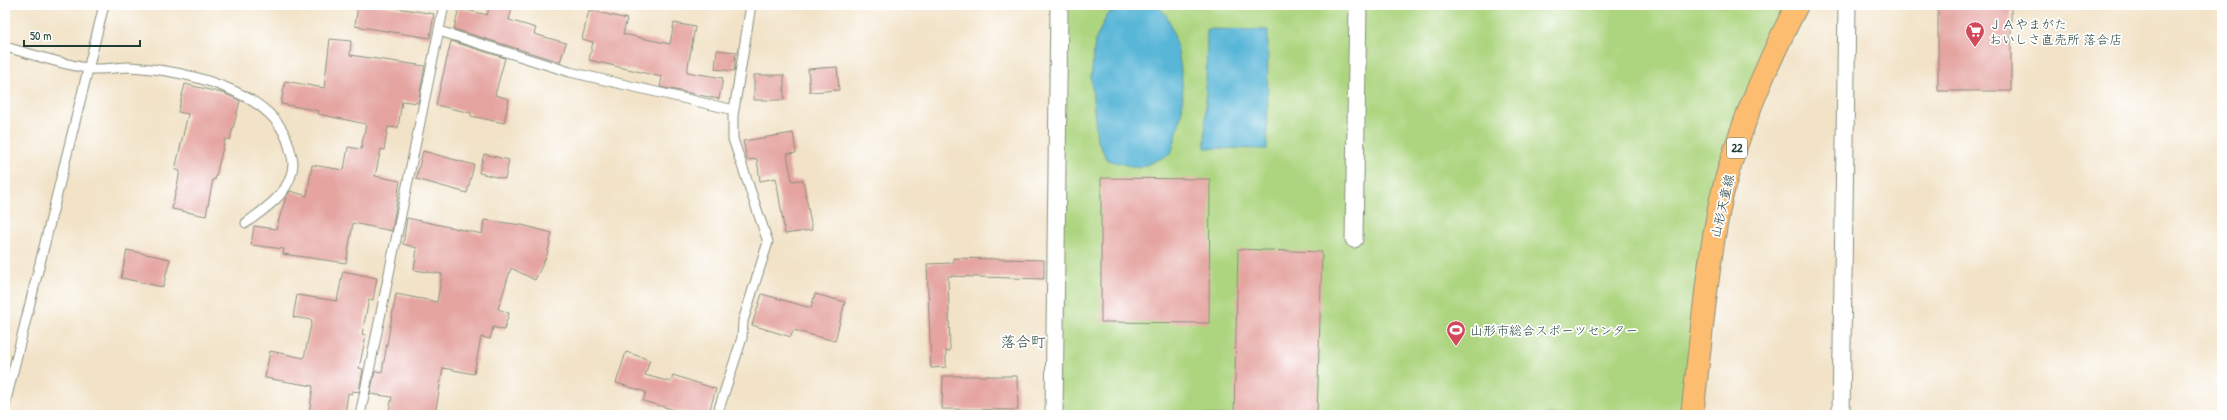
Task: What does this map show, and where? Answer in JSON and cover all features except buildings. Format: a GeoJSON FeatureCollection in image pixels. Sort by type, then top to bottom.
{"type":"FeatureCollection","features":[{"type":"Feature","properties":{"kind":"main road","name":"山形天童線"},"geometry":{"type":"LineString","coordinates":[[1692,415],[1714,236],[1724,190],[1742,132],[1770,59],[1797,5]]}},
{"type":"Feature","properties":{"kind":"main road","name":"山形天童線"},"geometry":{"type":"LineString","coordinates":[[1704,415],[1707,300]]}},
{"type":"Feature","properties":{"kind":"street"},"geometry":{"type":"LineString","coordinates":[[1054,415],[1059,5]]}},
{"type":"Feature","properties":{"kind":"street"},"geometry":{"type":"LineString","coordinates":[[1354,239],[1358,5]]}},
{"type":"Feature","properties":{"kind":"street"},"geometry":{"type":"LineString","coordinates":[[1841,415],[1847,5]]}},
{"type":"Feature","properties":{"kind":"lane"},"geometry":{"type":"LineString","coordinates":[[5,404],[104,5]]}},
{"type":"Feature","properties":{"kind":"lane"},"geometry":{"type":"LineString","coordinates":[[360,415],[444,5]]}},
{"type":"Feature","properties":{"kind":"lane"},"geometry":{"type":"LineString","coordinates":[[717,415],[742,338],[743,321],[768,242],[733,139],[734,110],[750,5]]}},
{"type":"Feature","properties":{"kind":"lane"},"geometry":{"type":"LineString","coordinates":[[439,32],[570,72],[734,110]]}},
{"type":"Feature","properties":{"kind":"lane"},"geometry":{"type":"LineString","coordinates":[[5,47],[88,69],[130,68],[170,73],[216,83],[244,94],[269,112],[287,138],[293,163],[288,183],[278,198],[246,223]]}},
{"type":"Feature","properties":{"kind":"green space","name":"山形市総合スポーツセンター"},"geometry":{"type":"Polygon","coordinates":[[[1059,5],[1797,5],[1742,132],[1692,415],[1054,415],[1059,5]]]}},
{"type":"Feature","properties":{"kind":"water"},"geometry":{"type":"Polygon","coordinates":[[[1125,5],[1150,5],[1163,11],[1173,30],[1181,73],[1183,99],[1182,109],[1171,154],[1139,168],[1107,160],[1097,139],[1091,78],[1095,41],[1107,15],[1125,5]]]}},
{"type":"Feature","properties":{"kind":"water"},"geometry":{"type":"Polygon","coordinates":[[[1207,29],[1268,30],[1267,149],[1205,148],[1207,29]]]}},
{"type":"Feature","properties":{"kind":"place","name":"ＪＡやまがた おいしさ直売所 落合店"},"geometry":{"type":"Point","coordinates":[1975,48]}},
{"type":"Feature","properties":{"kind":"place","name":"山形市総合スポーツセンター"},"geometry":{"type":"Point","coordinates":[1456,347]}},
{"type":"Feature","properties":{"kind":"district","name":"落合町"},"geometry":{"type":"Point","coordinates":[1023,342]}}]}
